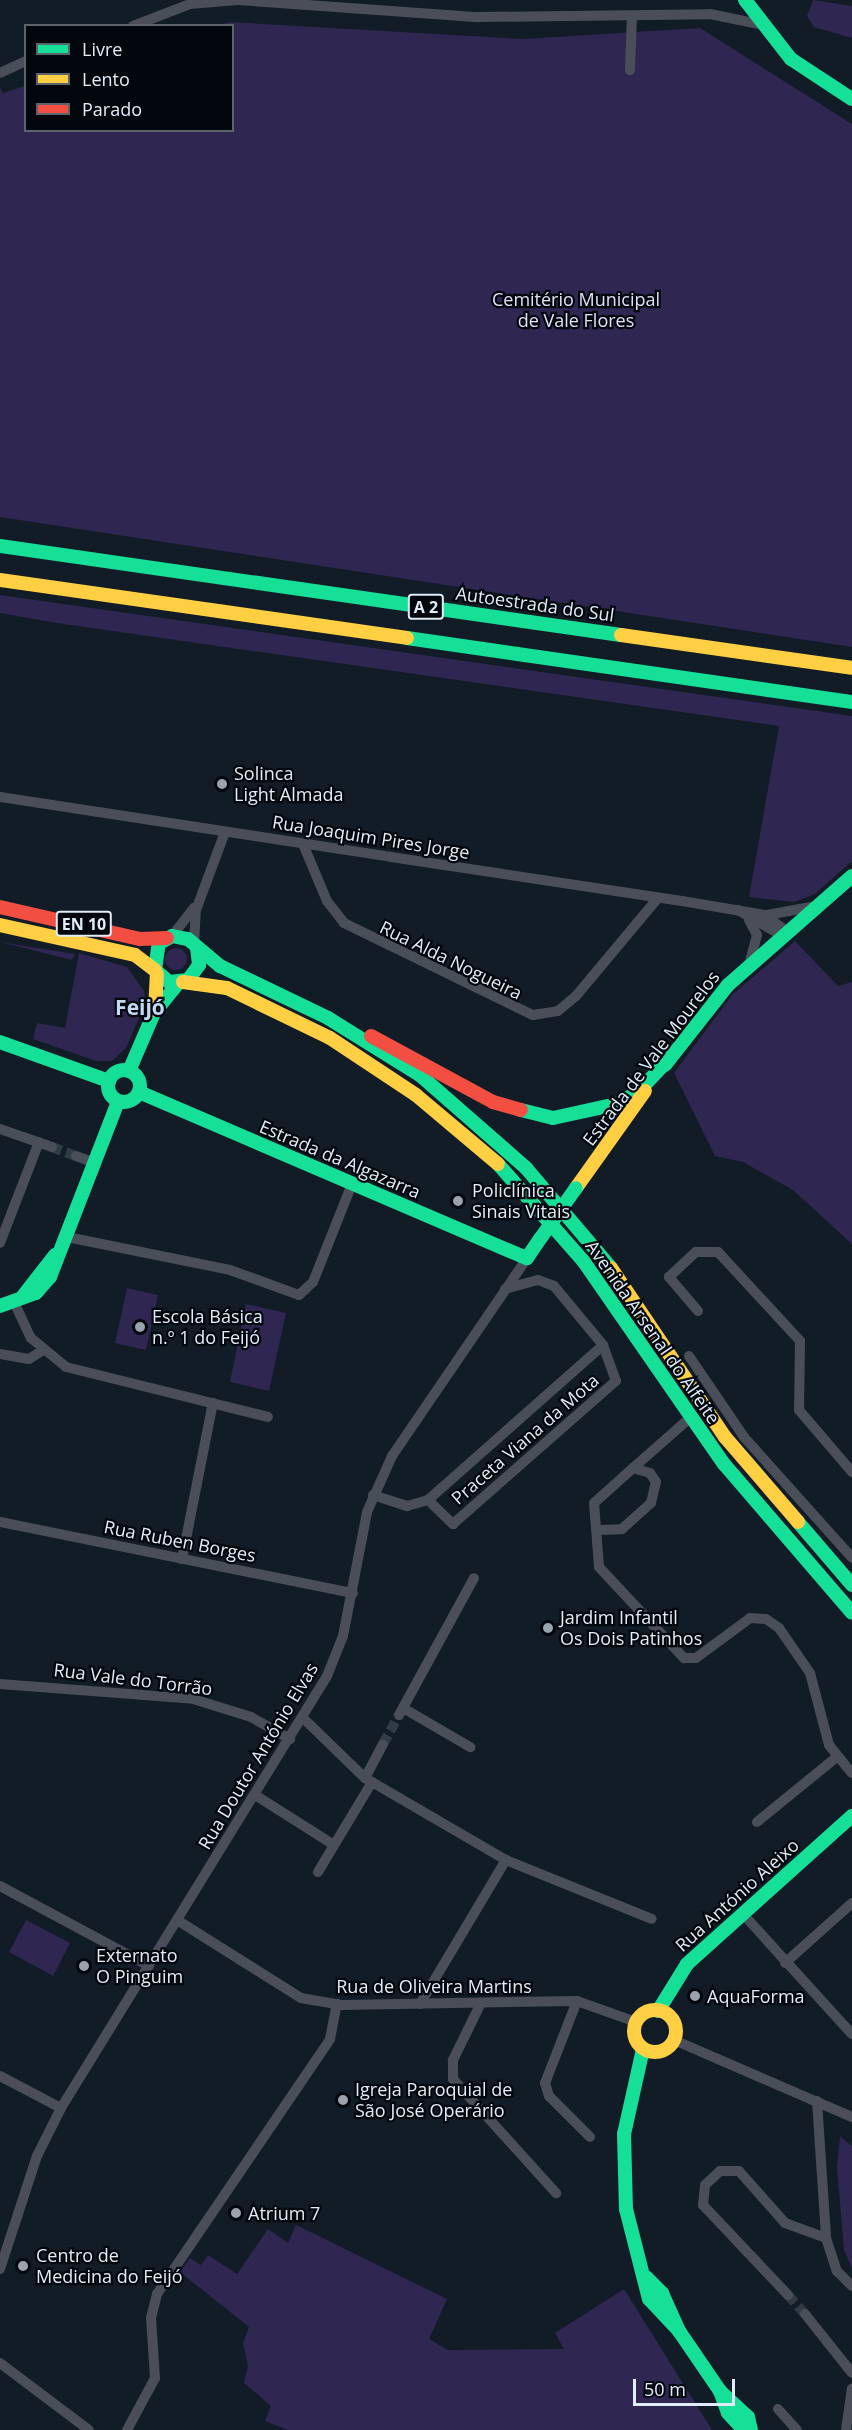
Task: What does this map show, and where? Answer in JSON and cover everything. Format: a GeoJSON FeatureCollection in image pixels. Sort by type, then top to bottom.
{"type":"FeatureCollection","features":[{"type":"Feature","properties":{"kind":"main road"},"geometry":{"type":"LineString","coordinates":[[745,0],[763,25],[806,73],[852,99]]}},
{"type":"Feature","properties":{"kind":"main road","name":"Autoestrada do Sul"},"geometry":{"type":"LineString","coordinates":[[0,546],[852,668]]}},
{"type":"Feature","properties":{"kind":"main road","name":"A 2"},"geometry":{"type":"LineString","coordinates":[[0,580],[852,702]]}},
{"type":"Feature","properties":{"kind":"main road","name":"Estrada de Vale Mourelos"},"geometry":{"type":"LineString","coordinates":[[527,1258],[670,1057],[749,965],[852,876]]}},
{"type":"Feature","properties":{"kind":"main road","name":"EN 10"},"geometry":{"type":"LineString","coordinates":[[0,907],[140,939],[169,937]]}},
{"type":"Feature","properties":{"kind":"main road","name":"EN 10"},"geometry":{"type":"LineString","coordinates":[[0,925],[135,955],[156,972]]}},
{"type":"Feature","properties":{"kind":"main road"},"geometry":{"type":"LineString","coordinates":[[129,1071],[154,1013],[181,982],[197,970],[196,946],[169,937],[154,951],[156,972],[154,1013]]}},
{"type":"Feature","properties":{"kind":"main road","name":"Avenida Arsenal do Alfeite"},"geometry":{"type":"LineString","coordinates":[[196,946],[220,966],[265,986],[421,1077],[537,1179],[617,1275],[725,1437],[852,1585]]}},
{"type":"Feature","properties":{"kind":"main road"},"geometry":{"type":"LineString","coordinates":[[156,972],[181,982]]}},
{"type":"Feature","properties":{"kind":"main road","name":"Avenida Arsenal do Alfeite"},"geometry":{"type":"LineString","coordinates":[[181,982],[218,984],[311,1028],[402,1085],[468,1136],[526,1192],[584,1262],[690,1418],[852,1613]]}},
{"type":"Feature","properties":{"kind":"main road"},"geometry":{"type":"LineString","coordinates":[[265,986],[493,1102],[540,1116],[585,1115],[617,1104],[638,1092],[670,1057]]}},
{"type":"Feature","properties":{"kind":"main road"},"geometry":{"type":"LineString","coordinates":[[0,1042],[109,1081]]}},
{"type":"Feature","properties":{"kind":"main road"},"geometry":{"type":"LineString","coordinates":[[129,1071],[140,1082],[139,1092],[133,1100],[118,1102],[110,1093],[109,1081],[117,1072],[129,1071]]}},
{"type":"Feature","properties":{"kind":"main road","name":"Estrada da Algazarra"},"geometry":{"type":"LineString","coordinates":[[139,1092],[527,1258]]}},
{"type":"Feature","properties":{"kind":"main road"},"geometry":{"type":"LineString","coordinates":[[0,1306],[18,1299],[60,1251],[118,1102]]}},
{"type":"Feature","properties":{"kind":"main road","name":"Rua António Aleixo"},"geometry":{"type":"LineString","coordinates":[[658,2011],[687,1964],[852,1816]]}},
{"type":"Feature","properties":{"kind":"main road"},"geometry":{"type":"LineString","coordinates":[[658,2011],[671,2019],[674,2040],[664,2050],[644,2049],[634,2034],[636,2022],[658,2011]]}},
{"type":"Feature","properties":{"kind":"main road"},"geometry":{"type":"LineString","coordinates":[[644,2049],[630,2093],[623,2175],[628,2223],[646,2277],[662,2293],[679,2331],[720,2391],[748,2417],[751,2430]]}},
{"type":"Feature","properties":{"kind":"main road"},"geometry":{"type":"LineString","coordinates":[[720,2391],[728,2413],[744,2430]]}},
{"type":"Feature","properties":{"kind":"street"},"geometry":{"type":"LineString","coordinates":[[138,24],[190,4],[238,0],[478,17],[710,15],[763,25]]}},
{"type":"Feature","properties":{"kind":"street"},"geometry":{"type":"LineString","coordinates":[[630,70],[632,15]]}},
{"type":"Feature","properties":{"kind":"street"},"geometry":{"type":"LineString","coordinates":[[0,73],[24,62]]}},
{"type":"Feature","properties":{"kind":"street","name":"Rua Joaquim Pires Jorge"},"geometry":{"type":"LineString","coordinates":[[0,797],[765,915],[817,906]]}},
{"type":"Feature","properties":{"kind":"street"},"geometry":{"type":"LineString","coordinates":[[169,937],[198,900],[225,832]]}},
{"type":"Feature","properties":{"kind":"street","name":"Rua Alda Nogueira"},"geometry":{"type":"LineString","coordinates":[[303,844],[327,902],[344,923],[533,1015],[558,1011],[576,996],[658,898]]}},
{"type":"Feature","properties":{"kind":"street"},"geometry":{"type":"LineString","coordinates":[[196,946],[198,900]]}},
{"type":"Feature","properties":{"kind":"street","name":"Rua Joaquim Pires Jorge"},"geometry":{"type":"LineString","coordinates":[[738,910],[782,935]]}},
{"type":"Feature","properties":{"kind":"street"},"geometry":{"type":"LineString","coordinates":[[765,915],[781,927],[782,935]]}},
{"type":"Feature","properties":{"kind":"street"},"geometry":{"type":"LineString","coordinates":[[748,917],[757,935],[749,965]]}},
{"type":"Feature","properties":{"kind":"street"},"geometry":{"type":"LineString","coordinates":[[0,1129],[52,1147]]}},
{"type":"Feature","properties":{"kind":"street"},"geometry":{"type":"LineString","coordinates":[[0,1243],[39,1143]]}},
{"type":"Feature","properties":{"kind":"street"},"geometry":{"type":"LineString","coordinates":[[76,1156],[95,1163]]}},
{"type":"Feature","properties":{"kind":"street"},"geometry":{"type":"LineString","coordinates":[[67,1237],[220,1268],[298,1295],[313,1282],[352,1184]]}},
{"type":"Feature","properties":{"kind":"street"},"geometry":{"type":"LineString","coordinates":[[698,1311],[669,1277],[696,1252],[718,1252],[732,1263],[800,1341],[799,1410],[852,1472]]}},
{"type":"Feature","properties":{"kind":"street","name":"Rua Doutor António Elvas"},"geometry":{"type":"LineString","coordinates":[[0,2270],[37,2156],[61,2108],[303,1718],[336,1657],[353,1593],[373,1495],[392,1456],[527,1258]]}},
{"type":"Feature","properties":{"kind":"street","name":"Praceta Viana da Mota"},"geometry":{"type":"LineString","coordinates":[[428,1500],[453,1524],[616,1381],[603,1345],[554,1286],[538,1280],[505,1290]]}},
{"type":"Feature","properties":{"kind":"street"},"geometry":{"type":"LineString","coordinates":[[18,1299],[42,1351],[66,1367],[268,1417]]}},
{"type":"Feature","properties":{"kind":"street","name":"Praceta Viana da Mota"},"geometry":{"type":"LineString","coordinates":[[373,1495],[407,1506],[428,1500],[603,1345]]}},
{"type":"Feature","properties":{"kind":"street"},"geometry":{"type":"LineString","coordinates":[[0,1354],[29,1359],[42,1351]]}},
{"type":"Feature","properties":{"kind":"street"},"geometry":{"type":"LineString","coordinates":[[689,1356],[744,1437],[852,1558]]}},
{"type":"Feature","properties":{"kind":"street"},"geometry":{"type":"LineString","coordinates":[[182,1559],[213,1403]]}},
{"type":"Feature","properties":{"kind":"street"},"geometry":{"type":"LineString","coordinates":[[690,1418],[594,1503],[592,1518],[598,1530],[599,1567],[684,1658],[696,1658],[750,1618],[766,1619],[779,1628],[810,1673],[827,1738],[852,1773]]}},
{"type":"Feature","properties":{"kind":"street"},"geometry":{"type":"LineString","coordinates":[[598,1530],[622,1529],[651,1503],[657,1482],[643,1469],[633,1468]]}},
{"type":"Feature","properties":{"kind":"street","name":"Rua Ruben Borges"},"geometry":{"type":"LineString","coordinates":[[0,1522],[353,1593]]}},
{"type":"Feature","properties":{"kind":"street"},"geometry":{"type":"LineString","coordinates":[[470,1747],[401,1711],[474,1578]]}},
{"type":"Feature","properties":{"kind":"street","name":"Rua Vale do Torrão"},"geometry":{"type":"LineString","coordinates":[[0,1684],[193,1700],[251,1717],[290,1739]]}},
{"type":"Feature","properties":{"kind":"street"},"geometry":{"type":"LineString","coordinates":[[303,1718],[368,1780],[506,1860],[652,1919]]}},
{"type":"Feature","properties":{"kind":"street"},"geometry":{"type":"LineString","coordinates":[[318,1872],[368,1780],[383,1744]]}},
{"type":"Feature","properties":{"kind":"street"},"geometry":{"type":"LineString","coordinates":[[757,1822],[838,1756]]}},
{"type":"Feature","properties":{"kind":"street"},"geometry":{"type":"LineString","coordinates":[[255,1795],[334,1845]]}},
{"type":"Feature","properties":{"kind":"street"},"geometry":{"type":"LineString","coordinates":[[420,2004],[506,1860]]}},
{"type":"Feature","properties":{"kind":"street"},"geometry":{"type":"LineString","coordinates":[[0,1886],[149,1966]]}},
{"type":"Feature","properties":{"kind":"street"},"geometry":{"type":"LineString","coordinates":[[785,1963],[852,1903]]}},
{"type":"Feature","properties":{"kind":"street"},"geometry":{"type":"LineString","coordinates":[[743,1914],[785,1963],[852,2034]]}},
{"type":"Feature","properties":{"kind":"street","name":"Rua de Oliveira Martins"},"geometry":{"type":"LineString","coordinates":[[177,1920],[301,1998],[337,2004],[577,2001],[636,2022]]}},
{"type":"Feature","properties":{"kind":"street"},"geometry":{"type":"LineString","coordinates":[[577,2001],[545,2083],[549,2096],[590,2137]]}},
{"type":"Feature","properties":{"kind":"street"},"geometry":{"type":"LineString","coordinates":[[481,2002],[453,2060],[453,2079],[556,2193]]}},
{"type":"Feature","properties":{"kind":"street"},"geometry":{"type":"LineString","coordinates":[[127,2430],[155,2378],[151,2318],[157,2294],[330,2039],[337,2004]]}},
{"type":"Feature","properties":{"kind":"street"},"geometry":{"type":"LineString","coordinates":[[674,2040],[852,2117]]}},
{"type":"Feature","properties":{"kind":"street"},"geometry":{"type":"LineString","coordinates":[[0,2076],[61,2108]]}},
{"type":"Feature","properties":{"kind":"street"},"geometry":{"type":"LineString","coordinates":[[817,2102],[826,2238],[837,2271],[852,2286]]}},
{"type":"Feature","properties":{"kind":"street"},"geometry":{"type":"LineString","coordinates":[[788,2295],[703,2205],[705,2185],[720,2171],[739,2171],[785,2223],[826,2238]]}},
{"type":"Feature","properties":{"kind":"street"},"geometry":{"type":"LineString","coordinates":[[805,2314],[852,2373]]}},
{"type":"Feature","properties":{"kind":"street"},"geometry":{"type":"LineString","coordinates":[[0,2363],[89,2430]]}},
{"type":"Feature","properties":{"kind":"street"},"geometry":{"type":"LineString","coordinates":[[846,2430],[852,2388]]}},
{"type":"Feature","properties":{"kind":"street"},"geometry":{"type":"LineString","coordinates":[[778,2409],[797,2430]]}},
{"type":"Feature","properties":{"kind":"green space"},"geometry":{"type":"Polygon","coordinates":[[[813,0],[852,6],[852,38],[814,27],[807,16],[813,0]]]}},
{"type":"Feature","properties":{"kind":"green space","name":"Cemitério Municipal de Vale Flores"},"geometry":{"type":"Polygon","coordinates":[[[230,22],[522,39],[700,28],[852,124],[852,647],[0,517],[0,87],[3,93],[24,86],[24,132],[234,132],[234,24],[223,24],[230,22]]]}},
{"type":"Feature","properties":{"kind":"green space"},"geometry":{"type":"Polygon","coordinates":[[[0,595],[852,716],[852,861],[815,894],[794,902],[749,897],[779,726],[57,623],[0,613],[0,595]]]}},
{"type":"Feature","properties":{"kind":"green space"},"geometry":{"type":"Polygon","coordinates":[[[795,941],[838,986],[852,982],[852,1244],[793,1190],[743,1162],[715,1156],[674,1073],[732,995],[795,941]]]}},
{"type":"Feature","properties":{"kind":"green space"},"geometry":{"type":"Polygon","coordinates":[[[0,942],[75,954],[72,960],[0,942]]]}},
{"type":"Feature","properties":{"kind":"green space"},"geometry":{"type":"Polygon","coordinates":[[[176,948],[184,951],[187,959],[184,967],[176,970],[168,967],[165,959],[168,951],[176,948]]]}},
{"type":"Feature","properties":{"kind":"green space"},"geometry":{"type":"Polygon","coordinates":[[[79,953],[127,967],[144,991],[145,1004],[126,1048],[112,1061],[96,1061],[33,1039],[37,1023],[65,1028],[79,953]]]}},
{"type":"Feature","properties":{"kind":"green space"},"geometry":{"type":"Polygon","coordinates":[[[127,1288],[158,1295],[146,1350],[115,1343],[127,1288]]]}},
{"type":"Feature","properties":{"kind":"green space"},"geometry":{"type":"Polygon","coordinates":[[[246,1304],[286,1313],[269,1391],[230,1382],[246,1304]]]}},
{"type":"Feature","properties":{"kind":"green space"},"geometry":{"type":"Polygon","coordinates":[[[26,1920],[70,1943],[53,1976],[9,1952],[26,1920]]]}},
{"type":"Feature","properties":{"kind":"green space"},"geometry":{"type":"Polygon","coordinates":[[[840,2136],[852,2146],[852,2268],[844,2250],[837,2167],[840,2136]]]}},
{"type":"Feature","properties":{"kind":"green space"},"geometry":{"type":"Polygon","coordinates":[[[296,2225],[447,2299],[429,2339],[448,2350],[564,2349],[555,2333],[624,2289],[712,2430],[288,2430],[265,2421],[271,2406],[244,2383],[248,2366],[243,2343],[249,2327],[180,2272],[190,2258],[201,2265],[208,2255],[237,2274],[268,2229],[288,2243],[296,2225]]]}},
{"type":"Feature","properties":{"kind":"tunnel"},"geometry":{"type":"LineString","coordinates":[[52,1147],[76,1156]]}},
{"type":"Feature","properties":{"kind":"tunnel"},"geometry":{"type":"LineString","coordinates":[[383,1744],[399,1715]]}},
{"type":"Feature","properties":{"kind":"tunnel"},"geometry":{"type":"LineString","coordinates":[[788,2295],[805,2314]]}},
{"type":"Feature","properties":{"kind":"traffic: fast"},"geometry":{"type":"LineString","coordinates":[[745,0],[791,59],[852,99]]}},
{"type":"Feature","properties":{"kind":"traffic: fast"},"geometry":{"type":"LineString","coordinates":[[0,546],[621,635]]}},
{"type":"Feature","properties":{"kind":"traffic: fast"},"geometry":{"type":"LineString","coordinates":[[407,638],[852,702]]}},
{"type":"Feature","properties":{"kind":"traffic: fast"},"geometry":{"type":"LineString","coordinates":[[665,1065],[728,985],[852,876]]}},
{"type":"Feature","properties":{"kind":"traffic: fast"},"geometry":{"type":"LineString","coordinates":[[197,948],[199,965],[188,980],[169,982],[155,970],[159,943],[172,936],[188,939],[220,966],[328,1018],[421,1076],[526,1168],[611,1268]]}},
{"type":"Feature","properties":{"kind":"traffic: fast"},"geometry":{"type":"LineString","coordinates":[[129,1071],[154,1013],[178,983]]}},
{"type":"Feature","properties":{"kind":"traffic: fast"},"geometry":{"type":"LineString","coordinates":[[0,1042],[109,1081]]}},
{"type":"Feature","properties":{"kind":"traffic: fast"},"geometry":{"type":"LineString","coordinates":[[521,1110],[553,1118],[617,1104],[638,1092],[671,1057]]}},
{"type":"Feature","properties":{"kind":"traffic: fast"},"geometry":{"type":"LineString","coordinates":[[124,1070],[135,1075],[140,1086],[135,1097],[124,1102],[113,1097],[108,1086],[113,1075],[124,1070]]}},
{"type":"Feature","properties":{"kind":"traffic: fast"},"geometry":{"type":"LineString","coordinates":[[139,1092],[527,1258],[540,1239]]}},
{"type":"Feature","properties":{"kind":"traffic: fast"},"geometry":{"type":"LineString","coordinates":[[0,1306],[36,1293],[50,1277],[118,1102]]}},
{"type":"Feature","properties":{"kind":"traffic: fast"},"geometry":{"type":"LineString","coordinates":[[498,1164],[584,1262],[724,1464],[852,1613]]}},
{"type":"Feature","properties":{"kind":"traffic: fast"},"geometry":{"type":"LineString","coordinates":[[540,1239],[576,1188]]}},
{"type":"Feature","properties":{"kind":"traffic: fast"},"geometry":{"type":"LineString","coordinates":[[23,1296],[55,1255]]}},
{"type":"Feature","properties":{"kind":"traffic: fast"},"geometry":{"type":"LineString","coordinates":[[798,1522],[852,1585]]}},
{"type":"Feature","properties":{"kind":"traffic: fast"},"geometry":{"type":"LineString","coordinates":[[658,2011],[687,1964],[852,1816]]}},
{"type":"Feature","properties":{"kind":"traffic: fast"},"geometry":{"type":"LineString","coordinates":[[643,2049],[624,2134],[626,2209],[649,2299],[679,2331]]}},
{"type":"Feature","properties":{"kind":"traffic: fast"},"geometry":{"type":"LineString","coordinates":[[646,2277],[662,2293],[679,2331],[720,2391],[748,2417],[751,2430]]}},
{"type":"Feature","properties":{"kind":"traffic: fast"},"geometry":{"type":"LineString","coordinates":[[720,2391],[728,2413],[744,2430]]}},
{"type":"Feature","properties":{"kind":"traffic: slow"},"geometry":{"type":"LineString","coordinates":[[0,580],[407,638]]}},
{"type":"Feature","properties":{"kind":"traffic: slow"},"geometry":{"type":"LineString","coordinates":[[621,635],[852,668]]}},
{"type":"Feature","properties":{"kind":"traffic: slow"},"geometry":{"type":"LineString","coordinates":[[0,925],[135,955],[155,970]]}},
{"type":"Feature","properties":{"kind":"traffic: slow"},"geometry":{"type":"LineString","coordinates":[[155,1010],[157,974]]}},
{"type":"Feature","properties":{"kind":"traffic: slow"},"geometry":{"type":"LineString","coordinates":[[183,982],[227,988],[330,1038],[416,1095],[498,1164]]}},
{"type":"Feature","properties":{"kind":"traffic: slow"},"geometry":{"type":"LineString","coordinates":[[576,1188],[645,1091]]}},
{"type":"Feature","properties":{"kind":"traffic: slow"},"geometry":{"type":"LineString","coordinates":[[611,1268],[725,1437],[798,1522]]}},
{"type":"Feature","properties":{"kind":"traffic: slow"},"geometry":{"type":"LineString","coordinates":[[655,2010],[670,2016],[676,2031],[670,2046],[655,2052],[640,2046],[634,2031],[640,2016],[655,2010]]}},
{"type":"Feature","properties":{"kind":"traffic: jam"},"geometry":{"type":"LineString","coordinates":[[0,907],[140,939],[167,938]]}},
{"type":"Feature","properties":{"kind":"traffic: jam"},"geometry":{"type":"LineString","coordinates":[[371,1036],[493,1102],[521,1110]]}},
{"type":"Feature","properties":{"kind":"place","name":"Solinca Light Almada"},"geometry":{"type":"Point","coordinates":[222,784]}},
{"type":"Feature","properties":{"kind":"place","name":"Policlínica Sinais Vitais"},"geometry":{"type":"Point","coordinates":[458,1201]}},
{"type":"Feature","properties":{"kind":"place","name":"Escola Básica n.º 1 do Feijó"},"geometry":{"type":"Point","coordinates":[140,1327]}},
{"type":"Feature","properties":{"kind":"place","name":"Jardim Infantil Os Dois Patinhos"},"geometry":{"type":"Point","coordinates":[548,1628]}},
{"type":"Feature","properties":{"kind":"place","name":"Externato O Pinguim"},"geometry":{"type":"Point","coordinates":[84,1966]}},
{"type":"Feature","properties":{"kind":"place","name":"AquaForma"},"geometry":{"type":"Point","coordinates":[695,1996]}},
{"type":"Feature","properties":{"kind":"place","name":"Igreja Paroquial de São José Operário"},"geometry":{"type":"Point","coordinates":[343,2100]}},
{"type":"Feature","properties":{"kind":"place","name":"Atrium 7"},"geometry":{"type":"Point","coordinates":[236,2213]}},
{"type":"Feature","properties":{"kind":"place","name":"Centro de Medicina do Feijó"},"geometry":{"type":"Point","coordinates":[23,2266]}},
{"type":"Feature","properties":{"kind":"district","name":"Feijó"},"geometry":{"type":"Point","coordinates":[140,1007]}}]}
